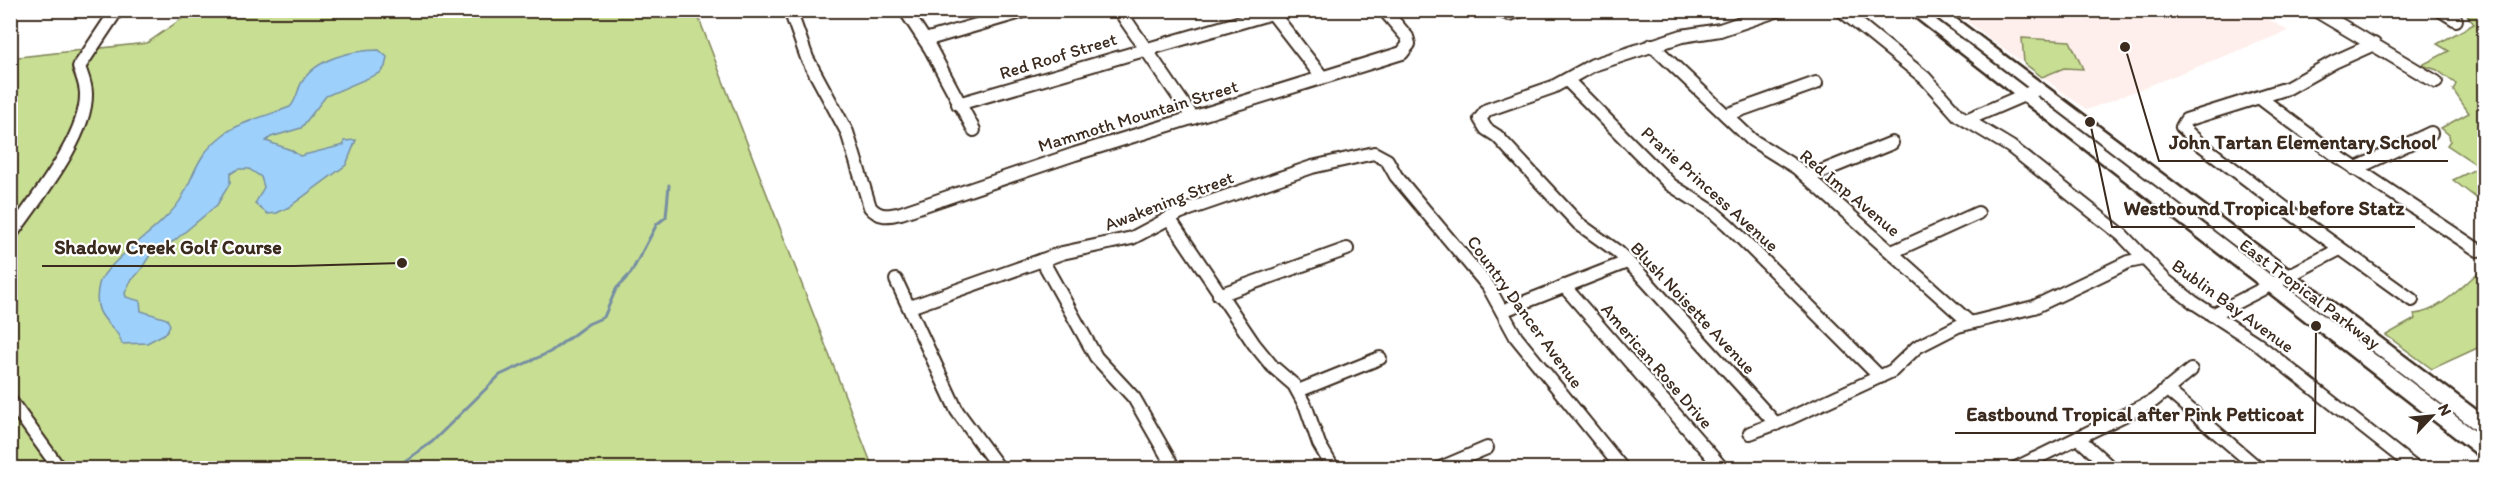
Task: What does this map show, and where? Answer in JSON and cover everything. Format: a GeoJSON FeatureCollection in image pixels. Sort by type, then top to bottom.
{"type":"FeatureCollection","features":[{"type":"Feature","properties":{"kind":"main road","name":"East Tropical Parkway"},"geometry":{"type":"LineString","coordinates":[[1912,10],[2030,92],[2279,281],[2484,426]]}},
{"type":"Feature","properties":{"kind":"main road","name":"East Tropical Parkway"},"geometry":{"type":"LineString","coordinates":[[1934,10],[2030,92]]}},
{"type":"Feature","properties":{"kind":"main road","name":"East Tropical Parkway"},"geometry":{"type":"LineString","coordinates":[[2279,281],[2484,448]]}},
{"type":"Feature","properties":{"kind":"street"},"geometry":{"type":"LineString","coordinates":[[10,236],[79,128],[86,98],[85,81],[79,67],[117,10]]}},
{"type":"Feature","properties":{"kind":"street","name":"Mammoth Mountain Street"},"geometry":{"type":"LineString","coordinates":[[792,10],[791,13],[807,58],[847,132],[870,207],[883,216],[901,213],[1075,154],[1402,52],[1408,46],[1407,37],[1384,10]]}},
{"type":"Feature","properties":{"kind":"street"},"geometry":{"type":"LineString","coordinates":[[905,10],[925,40],[974,130]]}},
{"type":"Feature","properties":{"kind":"street"},"geometry":{"type":"LineString","coordinates":[[925,40],[1005,14],[1028,10]]}},
{"type":"Feature","properties":{"kind":"street"},"geometry":{"type":"LineString","coordinates":[[1119,10],[1193,118]]}},
{"type":"Feature","properties":{"kind":"street"},"geometry":{"type":"LineString","coordinates":[[1500,12],[1514,14],[1523,10]]}},
{"type":"Feature","properties":{"kind":"street"},"geometry":{"type":"LineString","coordinates":[[1567,80],[1593,65],[1652,45],[1682,36],[1720,30],[1779,10]]}},
{"type":"Feature","properties":{"kind":"street","name":"Bublin Bay Avenue"},"geometry":{"type":"LineString","coordinates":[[1841,10],[1925,78],[1951,108],[2026,159],[2122,235],[2165,280],[2212,315],[2255,342],[2415,468]]}},
{"type":"Feature","properties":{"kind":"street"},"geometry":{"type":"LineString","coordinates":[[2315,10],[2436,82]]}},
{"type":"Feature","properties":{"kind":"street"},"geometry":{"type":"LineString","coordinates":[[2440,10],[2456,20]]}},
{"type":"Feature","properties":{"kind":"street"},"geometry":{"type":"LineString","coordinates":[[1271,12],[1322,76]]}},
{"type":"Feature","properties":{"kind":"street","name":"Red Roof Street"},"geometry":{"type":"LineString","coordinates":[[958,104],[1271,12]]}},
{"type":"Feature","properties":{"kind":"street"},"geometry":{"type":"LineString","coordinates":[[2374,44],[2334,62],[2288,88],[2186,120],[2182,127],[2189,136],[2204,145],[2276,202],[2412,300]]}},
{"type":"Feature","properties":{"kind":"street","name":"Red Imp Avenue"},"geometry":{"type":"LineString","coordinates":[[1652,45],[1752,140],[1808,177],[1969,322]]}},
{"type":"Feature","properties":{"kind":"street","name":"Blush Noisette Avenue"},"geometry":{"type":"LineString","coordinates":[[1567,80],[1486,110],[1480,118],[1486,129],[1497,136],[1579,224],[1610,245],[1627,262],[1776,424]]}},
{"type":"Feature","properties":{"kind":"street","name":"Prarie Princess Avenue"},"geometry":{"type":"LineString","coordinates":[[1567,80],[1671,184],[1712,211],[1728,225],[1880,377]]}},
{"type":"Feature","properties":{"kind":"street"},"geometry":{"type":"LineString","coordinates":[[1726,115],[1816,83]]}},
{"type":"Feature","properties":{"kind":"street"},"geometry":{"type":"LineString","coordinates":[[1966,120],[2030,92]]}},
{"type":"Feature","properties":{"kind":"street"},"geometry":{"type":"LineString","coordinates":[[2260,98],[2355,169],[2478,250]]}},
{"type":"Feature","properties":{"kind":"street"},"geometry":{"type":"LineString","coordinates":[[2355,169],[2432,133]]}},
{"type":"Feature","properties":{"kind":"street"},"geometry":{"type":"LineString","coordinates":[[1808,177],[1892,143]]}},
{"type":"Feature","properties":{"kind":"street","name":"Awakening Street"},"geometry":{"type":"LineString","coordinates":[[910,307],[1062,253],[1132,238],[1168,218],[1312,167],[1374,153]]}},
{"type":"Feature","properties":{"kind":"street","name":"Country Dancer Avenue"},"geometry":{"type":"LineString","coordinates":[[1374,153],[1387,160],[1396,176],[1488,286],[1516,338],[1622,468]]}},
{"type":"Feature","properties":{"kind":"street"},"geometry":{"type":"LineString","coordinates":[[1892,252],[1978,213]]}},
{"type":"Feature","properties":{"kind":"street"},"geometry":{"type":"LineString","coordinates":[[1168,218],[1263,357],[1298,391],[1310,415],[1319,444],[1333,468]]}},
{"type":"Feature","properties":{"kind":"street"},"geometry":{"type":"LineString","coordinates":[[1219,295],[1347,249]]}},
{"type":"Feature","properties":{"kind":"street"},"geometry":{"type":"LineString","coordinates":[[2212,315],[2340,249]]}},
{"type":"Feature","properties":{"kind":"street"},"geometry":{"type":"LineString","coordinates":[[1750,433],[1776,424],[1880,377],[1896,368],[1917,347],[1969,322],[2034,307],[2128,262],[2143,259]]}},
{"type":"Feature","properties":{"kind":"street"},"geometry":{"type":"LineString","coordinates":[[1042,260],[1096,357],[1134,398],[1174,468]]}},
{"type":"Feature","properties":{"kind":"street"},"geometry":{"type":"LineString","coordinates":[[1502,311],[1627,262]]}},
{"type":"Feature","properties":{"kind":"street"},"geometry":{"type":"LineString","coordinates":[[896,280],[961,417],[986,447],[999,468]]}},
{"type":"Feature","properties":{"kind":"street","name":"American Rose Drive"},"geometry":{"type":"LineString","coordinates":[[1564,286],[1722,468]]}},
{"type":"Feature","properties":{"kind":"street"},"geometry":{"type":"LineString","coordinates":[[1298,391],[1380,358]]}},
{"type":"Feature","properties":{"kind":"street"},"geometry":{"type":"LineString","coordinates":[[2016,468],[2153,401],[2191,370]]}},
{"type":"Feature","properties":{"kind":"street"},"geometry":{"type":"LineString","coordinates":[[2166,390],[2258,468]]}},
{"type":"Feature","properties":{"kind":"street"},"geometry":{"type":"LineString","coordinates":[[10,400],[59,468]]}},
{"type":"Feature","properties":{"kind":"street"},"geometry":{"type":"LineString","coordinates":[[2078,438],[2111,468]]}},
{"type":"Feature","properties":{"kind":"street"},"geometry":{"type":"LineString","coordinates":[[1440,468],[1487,448]]}},
{"type":"Feature","properties":{"kind":"shaded area"},"geometry":{"type":"Polygon","coordinates":[[[1953,11],[2256,11],[2288,31],[2087,110],[1953,11]]]}},
{"type":"Feature","properties":{"kind":"green space"},"geometry":{"type":"Polygon","coordinates":[[[2471,10],[2484,11],[2484,204],[2453,180],[2480,167],[2447,145],[2450,141],[2449,135],[2441,128],[2469,113],[2453,90],[2456,84],[2437,70],[2422,65],[2449,51],[2437,44],[2474,24],[2465,13],[2471,10]]]}},
{"type":"Feature","properties":{"kind":"green space"},"geometry":{"type":"Polygon","coordinates":[[[193,11],[696,11],[873,468],[11,468],[10,58],[147,43],[193,11]]]}},
{"type":"Feature","properties":{"kind":"green space"},"geometry":{"type":"Polygon","coordinates":[[[2022,38],[2070,41],[2083,69],[2064,68],[2042,77],[2024,63],[2022,38]]]}},
{"type":"Feature","properties":{"kind":"green space"},"geometry":{"type":"Polygon","coordinates":[[[2481,264],[2484,264],[2484,345],[2432,369],[2386,335],[2415,319],[2414,314],[2441,304],[2480,271],[2481,264]]]}},
{"type":"Feature","properties":{"kind":"water"},"geometry":{"type":"Polygon","coordinates":[[[379,50],[387,57],[385,67],[380,73],[326,96],[301,128],[271,137],[266,141],[291,150],[300,156],[344,145],[344,141],[356,140],[346,165],[289,207],[277,213],[268,214],[255,204],[264,187],[261,177],[249,169],[238,169],[230,174],[230,183],[217,205],[174,241],[150,255],[130,282],[125,293],[126,297],[140,301],[141,311],[167,319],[170,325],[166,333],[147,343],[122,344],[98,306],[97,297],[102,277],[116,261],[177,206],[207,150],[229,131],[290,107],[308,74],[326,61],[347,54],[379,50]]]}},
{"type":"Feature","properties":{"kind":"waterway"},"geometry":{"type":"LineString","coordinates":[[395,468],[432,442],[500,375],[550,352],[588,324],[604,317],[616,289],[631,273],[657,224],[666,217],[669,185]]}},
{"type":"Feature","properties":{"kind":"place","name":"John Tartan Elementary School"},"geometry":{"type":"Point","coordinates":[2125,47]}},
{"type":"Feature","properties":{"kind":"place","name":"Westbound Tropical before Statz"},"geometry":{"type":"Point","coordinates":[2090,122]}},
{"type":"Feature","properties":{"kind":"place","name":"Shadow Creek Golf Course"},"geometry":{"type":"Point","coordinates":[402,263]}},
{"type":"Feature","properties":{"kind":"place","name":"Eastbound Tropical after Pink Petticoat"},"geometry":{"type":"Point","coordinates":[2316,326]}}]}
